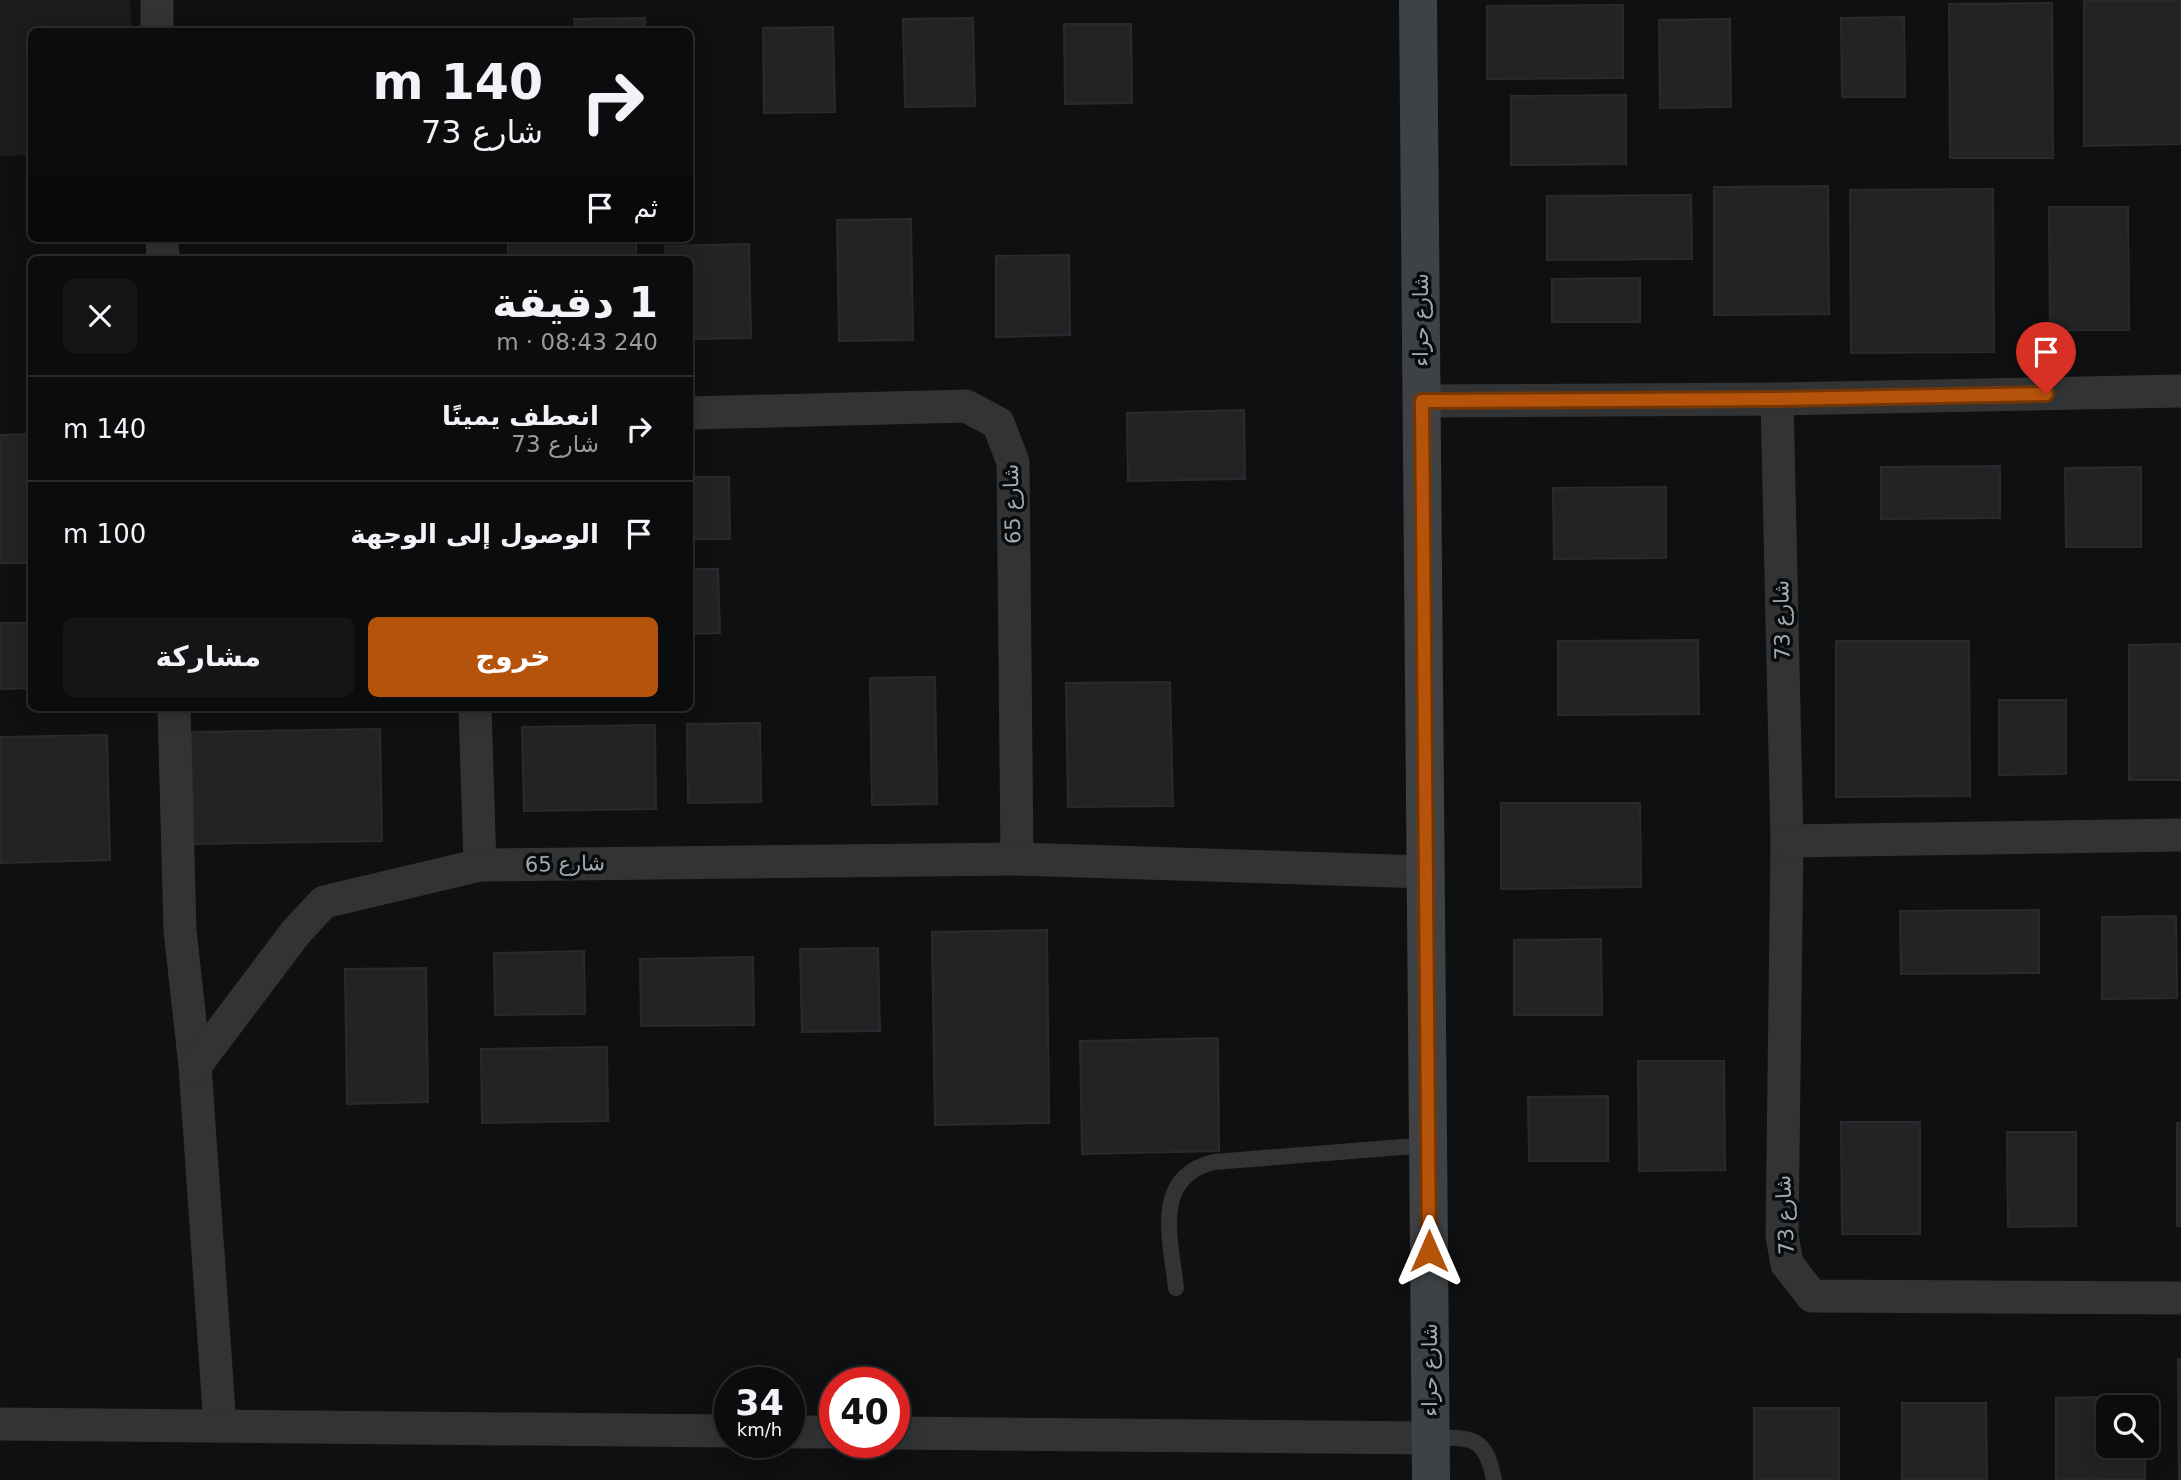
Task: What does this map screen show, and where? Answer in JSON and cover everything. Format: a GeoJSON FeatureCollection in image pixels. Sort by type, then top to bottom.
{"type":"FeatureCollection","features":[{"type":"Feature","properties":{"kind":"street"},"geometry":{"type":"LineString","coordinates":[[157,0],[157,28]]}},
{"type":"Feature","properties":{"kind":"street","name":"شارع حراء"},"geometry":{"type":"LineString","coordinates":[[1418,0],[1432,1480]]}},
{"type":"Feature","properties":{"kind":"street"},"geometry":{"type":"LineString","coordinates":[[1422,401],[1777,399],[2181,391]]}},
{"type":"Feature","properties":{"kind":"street","name":"شارع 73"},"geometry":{"type":"LineString","coordinates":[[1777,399],[1787,841],[1782,1236],[1787,1264],[1812,1296],[2181,1298]]}},
{"type":"Feature","properties":{"kind":"street","name":"شارع 65"},"geometry":{"type":"LineString","coordinates":[[693,413],[966,406],[998,423],[1013,461],[1017,859]]}},
{"type":"Feature","properties":{"kind":"street"},"geometry":{"type":"LineString","coordinates":[[174,711],[180,931],[195,1066],[220,1426]]}},
{"type":"Feature","properties":{"kind":"street"},"geometry":{"type":"LineString","coordinates":[[475,711],[481,865]]}},
{"type":"Feature","properties":{"kind":"street"},"geometry":{"type":"LineString","coordinates":[[1787,841],[2181,835]]}},
{"type":"Feature","properties":{"kind":"street","name":"شارع 65"},"geometry":{"type":"LineString","coordinates":[[195,1066],[296,932],[324,902],[481,865],[1017,859],[1426,872]]}},
{"type":"Feature","properties":{"kind":"street"},"geometry":{"type":"LineString","coordinates":[[0,1424],[714,1431]]}},
{"type":"Feature","properties":{"kind":"street"},"geometry":{"type":"LineString","coordinates":[[910,1433],[1431,1438]]}},
{"type":"Feature","properties":{"kind":"lane"},"geometry":{"type":"LineString","coordinates":[[1175,1288],[1170,1223],[1172,1195],[1178,1182],[1200,1165],[1428,1145]]}},
{"type":"Feature","properties":{"kind":"lane"},"geometry":{"type":"LineString","coordinates":[[1431,1438],[1461,1437],[1475,1443],[1486,1452],[1494,1480]]}},
{"type":"Feature","properties":{"kind":"shaded area"},"geometry":{"type":"Polygon","coordinates":[[[0,0],[130,0],[132,28],[28,28],[28,155],[0,156],[0,0]]]}},
{"type":"Feature","properties":{"kind":"building"},"geometry":{"type":"Polygon","coordinates":[[[2084,0],[2181,0],[2181,144],[2084,146],[2084,0]]]}},
{"type":"Feature","properties":{"kind":"building"},"geometry":{"type":"Polygon","coordinates":[[[2052,3],[2053,158],[1950,158],[1949,4],[2052,3]]]}},
{"type":"Feature","properties":{"kind":"building"},"geometry":{"type":"Polygon","coordinates":[[[1623,5],[1623,78],[1487,79],[1487,6],[1623,5]]]}},
{"type":"Feature","properties":{"kind":"building"},"geometry":{"type":"Polygon","coordinates":[[[1904,17],[1905,97],[1842,97],[1841,18],[1904,17]]]}},
{"type":"Feature","properties":{"kind":"building"},"geometry":{"type":"Polygon","coordinates":[[[645,18],[645,28],[575,28],[574,19],[645,18]]]}},
{"type":"Feature","properties":{"kind":"building"},"geometry":{"type":"Polygon","coordinates":[[[973,18],[975,106],[905,107],[903,19],[973,18]]]}},
{"type":"Feature","properties":{"kind":"building"},"geometry":{"type":"Polygon","coordinates":[[[1730,19],[1731,107],[1660,108],[1659,20],[1730,19]]]}},
{"type":"Feature","properties":{"kind":"building"},"geometry":{"type":"Polygon","coordinates":[[[1064,24],[1131,24],[1132,103],[1065,104],[1064,24]]]}},
{"type":"Feature","properties":{"kind":"building"},"geometry":{"type":"Polygon","coordinates":[[[833,27],[835,112],[764,113],[763,28],[833,27]]]}},
{"type":"Feature","properties":{"kind":"building"},"geometry":{"type":"Polygon","coordinates":[[[1626,95],[1626,164],[1511,165],[1511,96],[1626,95]]]}},
{"type":"Feature","properties":{"kind":"building"},"geometry":{"type":"Polygon","coordinates":[[[1828,186],[1829,314],[1714,315],[1714,187],[1828,186]]]}},
{"type":"Feature","properties":{"kind":"building"},"geometry":{"type":"Polygon","coordinates":[[[1993,189],[1994,352],[1851,353],[1850,190],[1993,189]]]}},
{"type":"Feature","properties":{"kind":"building"},"geometry":{"type":"Polygon","coordinates":[[[1691,195],[1692,259],[1547,260],[1547,196],[1691,195]]]}},
{"type":"Feature","properties":{"kind":"building"},"geometry":{"type":"Polygon","coordinates":[[[2049,207],[2128,207],[2129,330],[2050,330],[2049,207]]]}},
{"type":"Feature","properties":{"kind":"building"},"geometry":{"type":"Polygon","coordinates":[[[911,219],[913,340],[839,341],[837,220],[911,219]]]}},
{"type":"Feature","properties":{"kind":"building"},"geometry":{"type":"Polygon","coordinates":[[[508,242],[636,242],[636,256],[508,256],[508,242]]]}},
{"type":"Feature","properties":{"kind":"building"},"geometry":{"type":"Polygon","coordinates":[[[749,244],[751,338],[693,339],[693,256],[666,256],[665,246],[749,244]]]}},
{"type":"Feature","properties":{"kind":"building"},"geometry":{"type":"Polygon","coordinates":[[[468,255],[468,256],[376,256],[468,255]]]}},
{"type":"Feature","properties":{"kind":"building"},"geometry":{"type":"Polygon","coordinates":[[[1069,255],[1070,335],[996,337],[996,256],[1069,255]]]}},
{"type":"Feature","properties":{"kind":"building"},"geometry":{"type":"Polygon","coordinates":[[[1640,278],[1640,322],[1552,322],[1552,279],[1640,278]]]}},
{"type":"Feature","properties":{"kind":"building"},"geometry":{"type":"Polygon","coordinates":[[[1244,410],[1245,479],[1128,481],[1127,413],[1244,410]]]}},
{"type":"Feature","properties":{"kind":"building"},"geometry":{"type":"Polygon","coordinates":[[[28,434],[28,563],[0,563],[0,435],[28,434]]]}},
{"type":"Feature","properties":{"kind":"building"},"geometry":{"type":"Polygon","coordinates":[[[2000,466],[2000,518],[1881,519],[1881,467],[2000,466]]]}},
{"type":"Feature","properties":{"kind":"building"},"geometry":{"type":"Polygon","coordinates":[[[2141,467],[2141,547],[2066,547],[2065,468],[2141,467]]]}},
{"type":"Feature","properties":{"kind":"building"},"geometry":{"type":"Polygon","coordinates":[[[693,477],[729,477],[730,539],[693,539],[693,477]]]}},
{"type":"Feature","properties":{"kind":"building"},"geometry":{"type":"Polygon","coordinates":[[[1666,487],[1666,558],[1554,559],[1553,488],[1666,487]]]}},
{"type":"Feature","properties":{"kind":"building"},"geometry":{"type":"Polygon","coordinates":[[[693,569],[718,569],[720,633],[693,634],[693,569]]]}},
{"type":"Feature","properties":{"kind":"building"},"geometry":{"type":"Polygon","coordinates":[[[0,623],[28,623],[28,688],[0,689],[0,623]]]}},
{"type":"Feature","properties":{"kind":"building"},"geometry":{"type":"Polygon","coordinates":[[[1698,640],[1699,714],[1558,715],[1558,641],[1698,640]]]}},
{"type":"Feature","properties":{"kind":"building"},"geometry":{"type":"Polygon","coordinates":[[[1836,641],[1969,641],[1970,796],[1836,797],[1836,641]]]}},
{"type":"Feature","properties":{"kind":"building"},"geometry":{"type":"Polygon","coordinates":[[[2181,644],[2181,780],[2129,780],[2129,645],[2181,644]]]}},
{"type":"Feature","properties":{"kind":"building"},"geometry":{"type":"Polygon","coordinates":[[[935,677],[937,804],[872,805],[870,678],[935,677]]]}},
{"type":"Feature","properties":{"kind":"building"},"geometry":{"type":"Polygon","coordinates":[[[1170,682],[1173,806],[1068,807],[1066,683],[1170,682]]]}},
{"type":"Feature","properties":{"kind":"building"},"geometry":{"type":"Polygon","coordinates":[[[1999,700],[2066,700],[2066,774],[1999,775],[1999,700]]]}},
{"type":"Feature","properties":{"kind":"building"},"geometry":{"type":"Polygon","coordinates":[[[760,723],[761,802],[688,803],[687,724],[760,723]]]}},
{"type":"Feature","properties":{"kind":"building"},"geometry":{"type":"Polygon","coordinates":[[[655,725],[656,809],[524,811],[522,727],[655,725]]]}},
{"type":"Feature","properties":{"kind":"building"},"geometry":{"type":"Polygon","coordinates":[[[380,729],[382,841],[193,844],[191,732],[380,729]]]}},
{"type":"Feature","properties":{"kind":"building"},"geometry":{"type":"Polygon","coordinates":[[[107,735],[110,860],[0,863],[0,737],[107,735]]]}},
{"type":"Feature","properties":{"kind":"building"},"geometry":{"type":"Polygon","coordinates":[[[1501,803],[1640,803],[1641,887],[1501,889],[1501,803]]]}},
{"type":"Feature","properties":{"kind":"building"},"geometry":{"type":"Polygon","coordinates":[[[2039,910],[2039,973],[1901,974],[1900,911],[2039,910]]]}},
{"type":"Feature","properties":{"kind":"building"},"geometry":{"type":"Polygon","coordinates":[[[2176,916],[2177,998],[2102,999],[2102,917],[2176,916]]]}},
{"type":"Feature","properties":{"kind":"building"},"geometry":{"type":"Polygon","coordinates":[[[1047,930],[1049,1123],[935,1125],[932,932],[1047,930]]]}},
{"type":"Feature","properties":{"kind":"building"},"geometry":{"type":"Polygon","coordinates":[[[1601,939],[1602,1015],[1514,1015],[1514,940],[1601,939]]]}},
{"type":"Feature","properties":{"kind":"building"},"geometry":{"type":"Polygon","coordinates":[[[878,948],[880,1031],[802,1032],[800,949],[878,948]]]}},
{"type":"Feature","properties":{"kind":"building"},"geometry":{"type":"Polygon","coordinates":[[[584,951],[585,1014],[495,1015],[494,953],[584,951]]]}},
{"type":"Feature","properties":{"kind":"building"},"geometry":{"type":"Polygon","coordinates":[[[753,957],[754,1025],[641,1026],[640,959],[753,957]]]}},
{"type":"Feature","properties":{"kind":"building"},"geometry":{"type":"Polygon","coordinates":[[[426,968],[428,1102],[347,1104],[345,969],[426,968]]]}},
{"type":"Feature","properties":{"kind":"building"},"geometry":{"type":"Polygon","coordinates":[[[1218,1038],[1219,1151],[1082,1154],[1080,1041],[1218,1038]]]}},
{"type":"Feature","properties":{"kind":"building"},"geometry":{"type":"Polygon","coordinates":[[[607,1047],[608,1121],[482,1123],[481,1049],[607,1047]]]}},
{"type":"Feature","properties":{"kind":"building"},"geometry":{"type":"Polygon","coordinates":[[[1638,1061],[1724,1061],[1725,1170],[1639,1171],[1638,1061]]]}},
{"type":"Feature","properties":{"kind":"building"},"geometry":{"type":"Polygon","coordinates":[[[1608,1096],[1608,1161],[1529,1161],[1528,1097],[1608,1096]]]}},
{"type":"Feature","properties":{"kind":"building"},"geometry":{"type":"Polygon","coordinates":[[[1841,1122],[1920,1122],[1920,1234],[1842,1234],[1841,1122]]]}},
{"type":"Feature","properties":{"kind":"building"},"geometry":{"type":"Polygon","coordinates":[[[2177,1123],[2181,1123],[2181,1226],[2177,1226],[2177,1123]]]}},
{"type":"Feature","properties":{"kind":"building"},"geometry":{"type":"Polygon","coordinates":[[[2007,1132],[2076,1132],[2076,1226],[2008,1227],[2007,1132]]]}},
{"type":"Feature","properties":{"kind":"building"},"geometry":{"type":"Polygon","coordinates":[[[2178,1359],[2181,1359],[2181,1480],[2179,1480],[2178,1359]]]}},
{"type":"Feature","properties":{"kind":"building"},"geometry":{"type":"Polygon","coordinates":[[[2096,1397],[2096,1458],[2145,1458],[2145,1480],[2056,1480],[2056,1398],[2096,1397]]]}},
{"type":"Feature","properties":{"kind":"building"},"geometry":{"type":"Polygon","coordinates":[[[1902,1403],[1986,1403],[1987,1480],[1902,1480],[1902,1403]]]}},
{"type":"Feature","properties":{"kind":"building"},"geometry":{"type":"Polygon","coordinates":[[[1754,1408],[1839,1408],[1839,1480],[1754,1480],[1754,1408]]]}},
{"type":"Feature","properties":{"kind":"route"},"geometry":{"type":"LineString","coordinates":[[1429,1251],[1422,401],[2046,394]]}}]}
